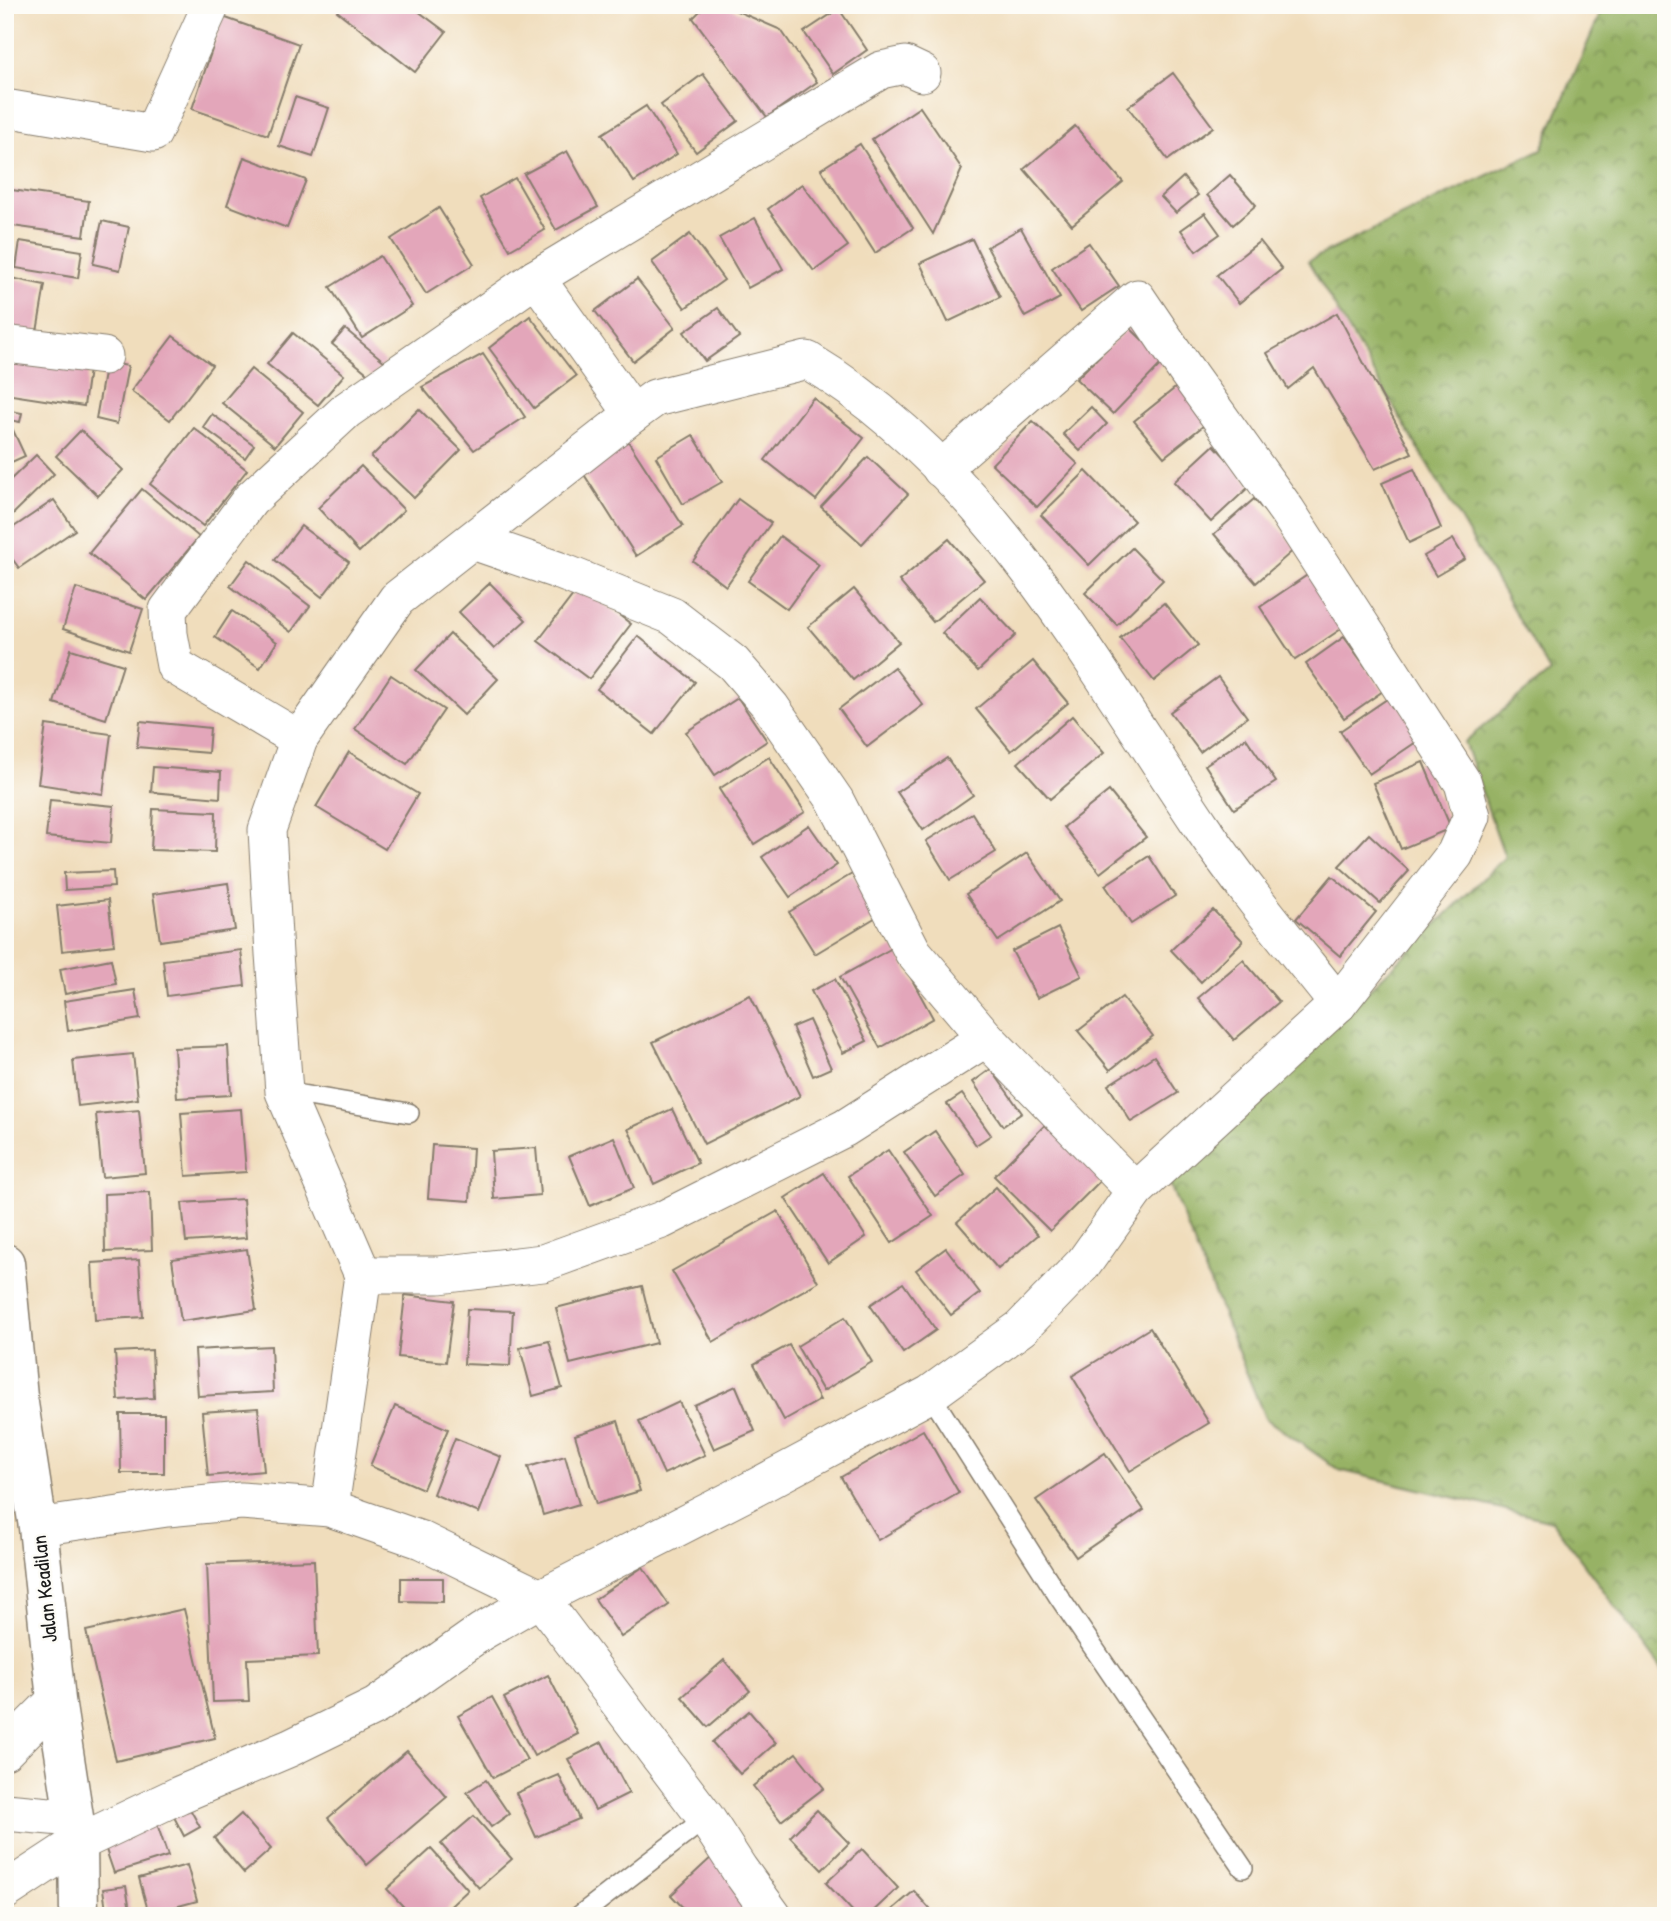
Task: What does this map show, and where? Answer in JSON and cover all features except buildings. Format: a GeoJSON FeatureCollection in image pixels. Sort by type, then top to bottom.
{"type":"FeatureCollection","features":[{"type":"Feature","properties":{"kind":"main road","name":"Jalan Keadilan"},"geometry":{"type":"LineString","coordinates":[[5,1263],[12,1400],[37,1527],[56,1700],[75,1831],[79,1916]]}},
{"type":"Feature","properties":{"kind":"street"},"geometry":{"type":"LineString","coordinates":[[5,108],[153,133],[211,5]]}},
{"type":"Feature","properties":{"kind":"street"},"geometry":{"type":"LineString","coordinates":[[299,740],[175,666],[168,610],[250,500],[347,410],[537,278],[881,69],[905,65],[922,73]]}},
{"type":"Feature","properties":{"kind":"street"},"geometry":{"type":"LineString","coordinates":[[537,278],[632,414]]}},
{"type":"Feature","properties":{"kind":"street"},"geometry":{"type":"LineString","coordinates":[[5,1891],[75,1831],[179,1795],[290,1748],[376,1706],[481,1632],[540,1598],[930,1394],[1021,1328],[1084,1263],[1135,1191],[1338,1004],[1455,854],[1472,816],[1464,783],[1287,511],[1137,298],[941,468]]}},
{"type":"Feature","properties":{"kind":"street"},"geometry":{"type":"LineString","coordinates":[[5,344],[104,356]]}},
{"type":"Feature","properties":{"kind":"street"},"geometry":{"type":"LineString","coordinates":[[330,1508],[363,1275],[284,1092],[267,830],[299,740],[397,599],[655,398],[807,360],[906,432],[995,526],[1084,649],[1204,830],[1338,1004]]}},
{"type":"Feature","properties":{"kind":"street"},"geometry":{"type":"LineString","coordinates":[[473,541],[560,571],[672,616],[733,663],[771,707],[835,800],[913,953],[986,1038],[1135,1191]]}},
{"type":"Feature","properties":{"kind":"street"},"geometry":{"type":"LineString","coordinates":[[363,1275],[439,1275],[543,1263],[663,1220],[845,1128],[986,1038]]}},
{"type":"Feature","properties":{"kind":"street"},"geometry":{"type":"LineString","coordinates":[[37,1527],[167,1508],[241,1501],[330,1508],[421,1541],[540,1598],[706,1818],[773,1916]]}},
{"type":"Feature","properties":{"kind":"street"},"geometry":{"type":"LineString","coordinates":[[5,1751],[56,1700]]}},
{"type":"Feature","properties":{"kind":"street"},"geometry":{"type":"LineString","coordinates":[[5,1812],[75,1831]]}},
{"type":"Feature","properties":{"kind":"lane"},"geometry":{"type":"LineString","coordinates":[[284,1092],[409,1113]]}},
{"type":"Feature","properties":{"kind":"lane"},"geometry":{"type":"LineString","coordinates":[[930,1394],[1059,1598],[1243,1868]]}},
{"type":"Feature","properties":{"kind":"lane"},"geometry":{"type":"LineString","coordinates":[[579,1916],[706,1818]]}},
{"type":"Feature","properties":{"kind":"green space"},"geometry":{"type":"Polygon","coordinates":[[[1604,5],[1666,5],[1666,1675],[1552,1521],[1339,1470],[1265,1418],[1162,1165],[1286,1071],[1505,857],[1464,742],[1550,672],[1308,261],[1542,149],[1604,5]]]}}]}
